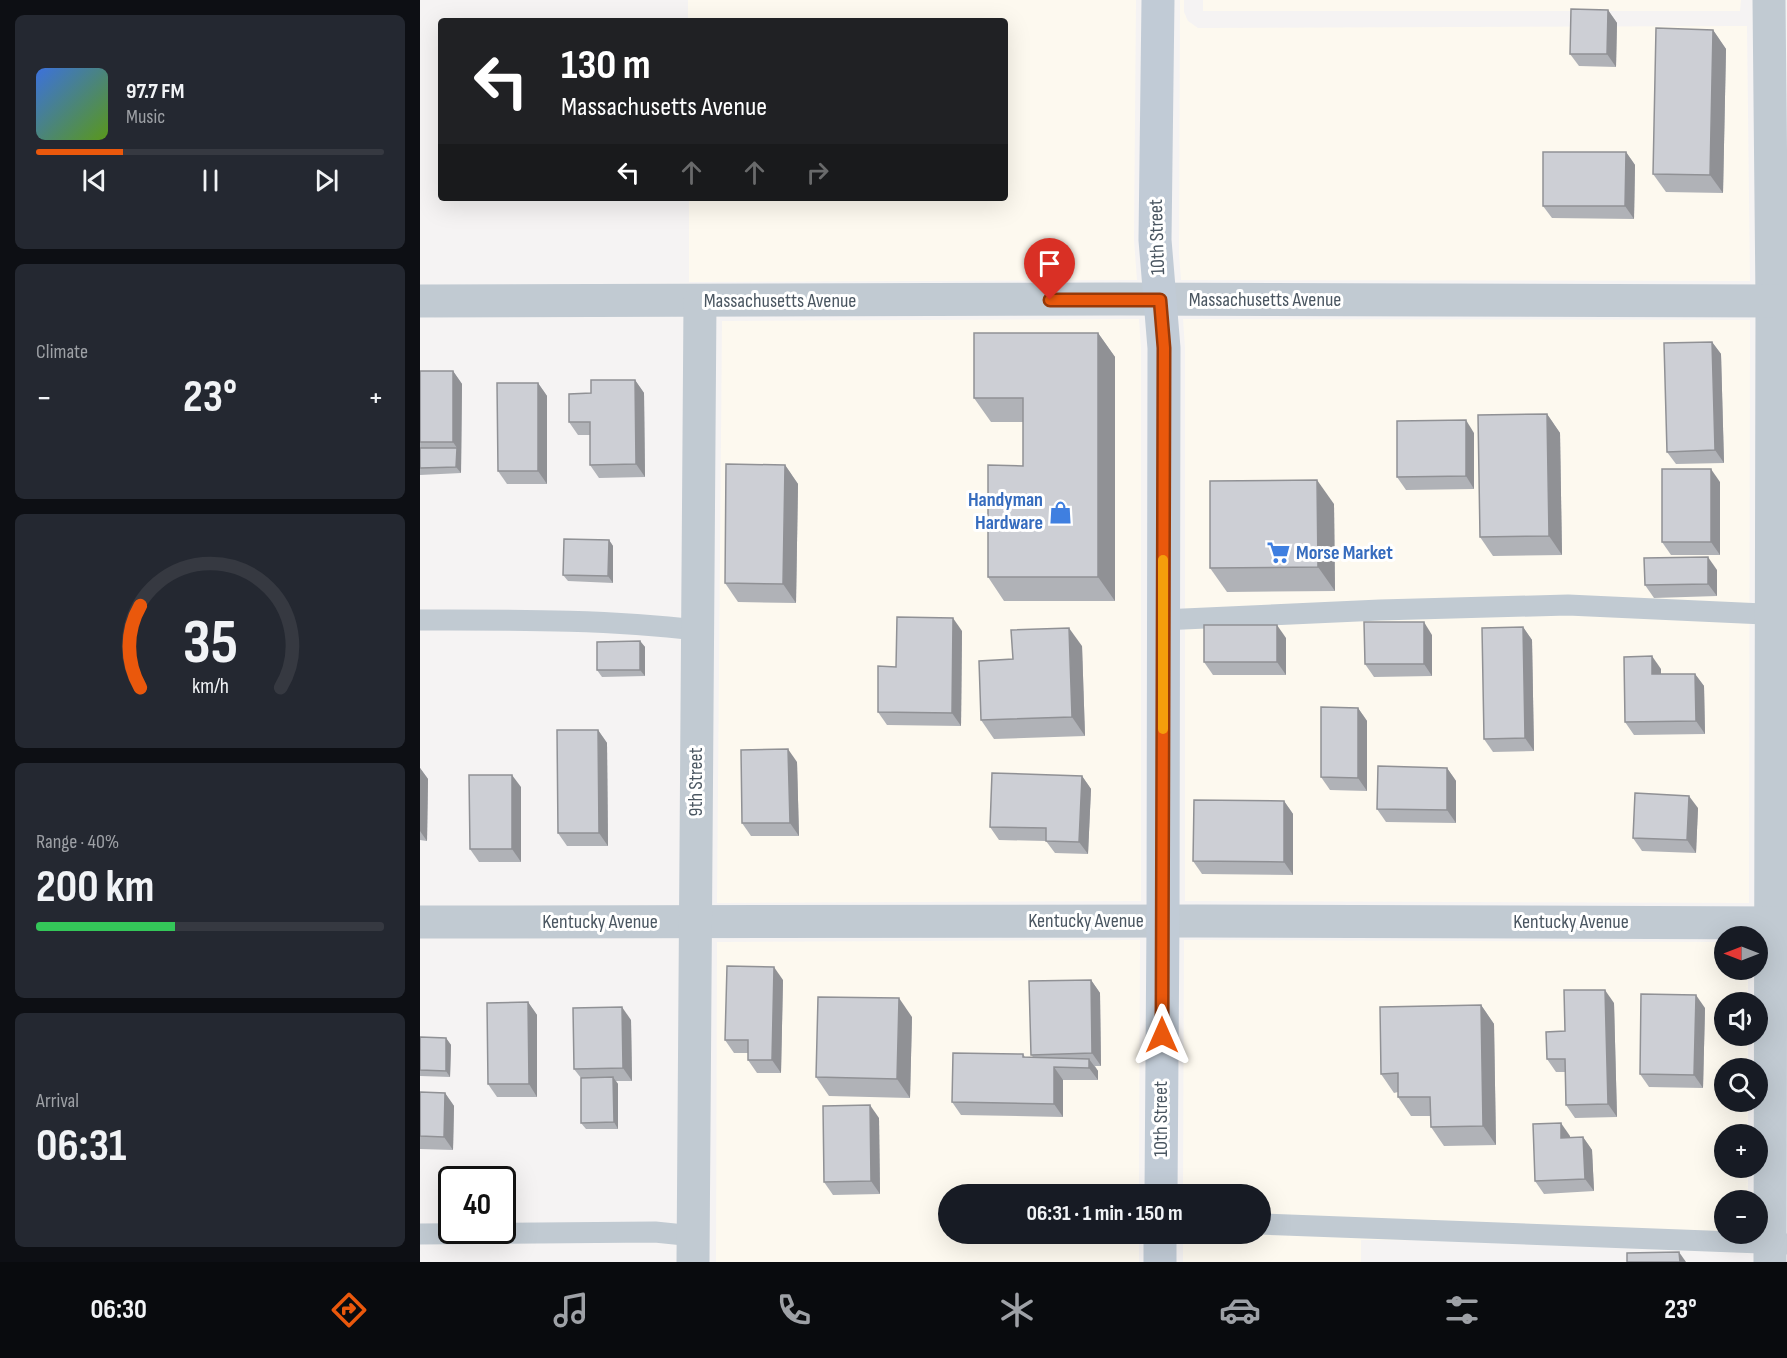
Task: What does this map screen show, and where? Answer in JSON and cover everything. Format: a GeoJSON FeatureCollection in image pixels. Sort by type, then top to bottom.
{"type":"FeatureCollection","features":[{"type":"Feature","properties":{"kind":"street","name":"10th Street"},"geometry":{"type":"LineString","coordinates":[[1158,0],[1155,240],[1164,348],[1161,1184]]}},
{"type":"Feature","properties":{"kind":"street"},"geometry":{"type":"LineString","coordinates":[[1769,0],[1780,301],[1779,923],[1775,1250]]}},
{"type":"Feature","properties":{"kind":"street","name":"Massachusetts Avenue"},"geometry":{"type":"LineString","coordinates":[[420,301],[1780,301]]}},
{"type":"Feature","properties":{"kind":"street","name":"9th Street"},"geometry":{"type":"LineString","coordinates":[[694,1249],[700,301]]}},
{"type":"Feature","properties":{"kind":"street","name":"Kentucky Avenue"},"geometry":{"type":"LineString","coordinates":[[420,922],[1779,923]]}},
{"type":"Feature","properties":{"kind":"street"},"geometry":{"type":"LineString","coordinates":[[1160,1244],[1160,1262]]}},
{"type":"Feature","properties":{"kind":"lane"},"geometry":{"type":"LineString","coordinates":[[1162,620],[1380,610],[1568,605],[1779,615]]}},
{"type":"Feature","properties":{"kind":"lane"},"geometry":{"type":"LineString","coordinates":[[420,620],[532,620],[657,625],[697,630]]}},
{"type":"Feature","properties":{"kind":"lane"},"geometry":{"type":"LineString","coordinates":[[1271,1225],[1775,1250]]}},
{"type":"Feature","properties":{"kind":"lane"},"geometry":{"type":"LineString","coordinates":[[420,1234],[655,1232],[694,1249]]}},
{"type":"Feature","properties":{"kind":"shaded area"},"geometry":{"type":"Polygon","coordinates":[[[688,0],[1136,0],[1134,240],[1137,280],[689,282],[689,201],[1008,201],[1008,18],[688,18],[688,0]]]}},
{"type":"Feature","properties":{"kind":"shaded area"},"geometry":{"type":"Polygon","coordinates":[[[1180,0],[1184,0],[1184,12],[1188,21],[1198,28],[1747,26],[1750,281],[1181,280],[1179,254],[1180,0]]]}},
{"type":"Feature","properties":{"kind":"shaded area"},"geometry":{"type":"Polygon","coordinates":[[[1203,0],[1741,0],[1740,11],[1203,11],[1203,0]]]}},
{"type":"Feature","properties":{"kind":"shaded area"},"geometry":{"type":"Polygon","coordinates":[[[1139,319],[1141,348],[1141,901],[717,903],[722,321],[1139,319]]]}},
{"type":"Feature","properties":{"kind":"shaded area"},"geometry":{"type":"Polygon","coordinates":[[[1183,319],[1750,320],[1749,903],[1185,901],[1185,348],[1183,319]]]}},
{"type":"Feature","properties":{"kind":"shaded area"},"geometry":{"type":"Polygon","coordinates":[[[1140,940],[1139,1184],[938,1184],[938,1244],[1139,1244],[1139,1262],[716,1262],[717,942],[1140,940]]]}},
{"type":"Feature","properties":{"kind":"shaded area"},"geometry":{"type":"Polygon","coordinates":[[[1184,940],[1714,942],[1714,980],[1748,980],[1748,992],[1714,992],[1714,1046],[1748,1046],[1748,1058],[1714,1058],[1714,1112],[1748,1112],[1748,1124],[1714,1124],[1714,1178],[1748,1178],[1748,1190],[1714,1190],[1714,1241],[1361,1240],[1361,1262],[1183,1262],[1183,1244],[1271,1244],[1271,1184],[1183,1184],[1184,940]]]}},
{"type":"Feature","properties":{"kind":"building"},"geometry":{"type":"Polygon","coordinates":[[[1571,9],[1608,10],[1607,54],[1570,54],[1571,9]]]}},
{"type":"Feature","properties":{"kind":"building"},"geometry":{"type":"Polygon","coordinates":[[[1656,28],[1713,30],[1710,175],[1653,174],[1656,28]]]}},
{"type":"Feature","properties":{"kind":"building"},"geometry":{"type":"Polygon","coordinates":[[[1543,152],[1626,152],[1625,206],[1543,206],[1543,152]]]}},
{"type":"Feature","properties":{"kind":"building"},"geometry":{"type":"Polygon","coordinates":[[[974,333],[1098,333],[1098,577],[988,577],[988,465],[1023,466],[1023,398],[974,398],[974,333]]]}},
{"type":"Feature","properties":{"kind":"building"},"geometry":{"type":"Polygon","coordinates":[[[1712,342],[1715,450],[1667,452],[1664,343],[1712,342]]]}},
{"type":"Feature","properties":{"kind":"building"},"geometry":{"type":"Polygon","coordinates":[[[420,371],[453,371],[453,442],[420,442],[420,371]]]}},
{"type":"Feature","properties":{"kind":"building"},"geometry":{"type":"Polygon","coordinates":[[[591,380],[635,380],[636,464],[590,465],[590,422],[569,422],[569,394],[591,393],[591,380]]]}},
{"type":"Feature","properties":{"kind":"building"},"geometry":{"type":"Polygon","coordinates":[[[497,383],[538,383],[538,471],[498,471],[497,383]]]}},
{"type":"Feature","properties":{"kind":"building"},"geometry":{"type":"Polygon","coordinates":[[[1547,414],[1549,536],[1480,537],[1478,415],[1547,414]]]}},
{"type":"Feature","properties":{"kind":"building"},"geometry":{"type":"Polygon","coordinates":[[[1466,420],[1466,476],[1397,477],[1397,421],[1466,420]]]}},
{"type":"Feature","properties":{"kind":"building"},"geometry":{"type":"Polygon","coordinates":[[[420,448],[457,448],[456,467],[420,468],[420,448]]]}},
{"type":"Feature","properties":{"kind":"building"},"geometry":{"type":"Polygon","coordinates":[[[726,464],[785,465],[783,584],[725,583],[726,464]]]}},
{"type":"Feature","properties":{"kind":"building"},"geometry":{"type":"Polygon","coordinates":[[[1662,469],[1711,469],[1711,542],[1662,542],[1662,469]]]}},
{"type":"Feature","properties":{"kind":"building"},"geometry":{"type":"Polygon","coordinates":[[[1317,480],[1318,567],[1210,568],[1210,481],[1317,480]]]}},
{"type":"Feature","properties":{"kind":"building"},"geometry":{"type":"Polygon","coordinates":[[[564,539],[609,540],[608,576],[563,575],[564,539]]]}},
{"type":"Feature","properties":{"kind":"building"},"geometry":{"type":"Polygon","coordinates":[[[1708,557],[1708,584],[1645,585],[1644,558],[1708,557]]]}},
{"type":"Feature","properties":{"kind":"building"},"geometry":{"type":"Polygon","coordinates":[[[897,617],[953,618],[952,713],[878,712],[878,666],[896,667],[897,617]]]}},
{"type":"Feature","properties":{"kind":"building"},"geometry":{"type":"Polygon","coordinates":[[[1364,622],[1424,622],[1424,664],[1365,664],[1364,622]]]}},
{"type":"Feature","properties":{"kind":"building"},"geometry":{"type":"Polygon","coordinates":[[[1204,625],[1277,625],[1277,662],[1204,662],[1204,625]]]}},
{"type":"Feature","properties":{"kind":"building"},"geometry":{"type":"Polygon","coordinates":[[[1523,627],[1525,738],[1484,739],[1482,628],[1523,627]]]}},
{"type":"Feature","properties":{"kind":"building"},"geometry":{"type":"Polygon","coordinates":[[[1069,628],[1072,717],[981,720],[979,661],[1013,659],[1011,630],[1069,628]]]}},
{"type":"Feature","properties":{"kind":"building"},"geometry":{"type":"Polygon","coordinates":[[[640,641],[640,670],[597,670],[597,642],[640,641]]]}},
{"type":"Feature","properties":{"kind":"building"},"geometry":{"type":"Polygon","coordinates":[[[1652,656],[1652,674],[1695,674],[1696,721],[1625,722],[1624,657],[1652,656]]]}},
{"type":"Feature","properties":{"kind":"building"},"geometry":{"type":"Polygon","coordinates":[[[1321,707],[1358,708],[1358,778],[1321,777],[1321,707]]]}},
{"type":"Feature","properties":{"kind":"building"},"geometry":{"type":"Polygon","coordinates":[[[557,730],[598,730],[599,833],[558,833],[557,730]]]}},
{"type":"Feature","properties":{"kind":"building"},"geometry":{"type":"Polygon","coordinates":[[[788,749],[790,823],[742,823],[741,750],[788,749]]]}},
{"type":"Feature","properties":{"kind":"building"},"geometry":{"type":"Polygon","coordinates":[[[1378,766],[1447,768],[1447,810],[1377,809],[1378,766]]]}},
{"type":"Feature","properties":{"kind":"building"},"geometry":{"type":"Polygon","coordinates":[[[992,773],[1082,776],[1079,842],[1046,841],[1046,828],[990,827],[992,773]]]}},
{"type":"Feature","properties":{"kind":"building"},"geometry":{"type":"Polygon","coordinates":[[[469,775],[512,775],[512,849],[470,849],[469,775]]]}},
{"type":"Feature","properties":{"kind":"building"},"geometry":{"type":"Polygon","coordinates":[[[1635,793],[1689,796],[1687,840],[1633,838],[1635,793]]]}},
{"type":"Feature","properties":{"kind":"building"},"geometry":{"type":"Polygon","coordinates":[[[1194,800],[1284,801],[1284,862],[1193,861],[1194,800]]]}},
{"type":"Feature","properties":{"kind":"building"},"geometry":{"type":"Polygon","coordinates":[[[727,966],[774,967],[772,1060],[748,1060],[748,1040],[725,1040],[727,966]]]}},
{"type":"Feature","properties":{"kind":"building"},"geometry":{"type":"Polygon","coordinates":[[[1091,980],[1092,1053],[1031,1055],[1029,981],[1091,980]]]}},
{"type":"Feature","properties":{"kind":"building"},"geometry":{"type":"Polygon","coordinates":[[[1564,990],[1605,990],[1608,1104],[1566,1105],[1565,1059],[1547,1059],[1546,1032],[1565,1031],[1564,990]]]}},
{"type":"Feature","properties":{"kind":"building"},"geometry":{"type":"Polygon","coordinates":[[[1641,994],[1696,995],[1694,1075],[1640,1074],[1641,994]]]}},
{"type":"Feature","properties":{"kind":"building"},"geometry":{"type":"Polygon","coordinates":[[[818,997],[899,998],[897,1079],[816,1077],[818,997]]]}},
{"type":"Feature","properties":{"kind":"building"},"geometry":{"type":"Polygon","coordinates":[[[528,1002],[529,1084],[488,1084],[487,1003],[528,1002]]]}},
{"type":"Feature","properties":{"kind":"building"},"geometry":{"type":"Polygon","coordinates":[[[1481,1005],[1483,1126],[1431,1127],[1430,1097],[1398,1097],[1398,1073],[1381,1074],[1380,1007],[1481,1005]]]}},
{"type":"Feature","properties":{"kind":"building"},"geometry":{"type":"Polygon","coordinates":[[[622,1007],[623,1068],[574,1069],[573,1008],[622,1007]]]}},
{"type":"Feature","properties":{"kind":"building"},"geometry":{"type":"Polygon","coordinates":[[[420,1037],[446,1038],[446,1071],[420,1070],[420,1037]]]}},
{"type":"Feature","properties":{"kind":"building"},"geometry":{"type":"Polygon","coordinates":[[[953,1053],[1023,1054],[1023,1057],[1089,1059],[1089,1068],[1054,1067],[1054,1104],[952,1102],[953,1053]]]}},
{"type":"Feature","properties":{"kind":"building"},"geometry":{"type":"Polygon","coordinates":[[[613,1077],[614,1122],[581,1123],[581,1078],[613,1077]]]}},
{"type":"Feature","properties":{"kind":"building"},"geometry":{"type":"Polygon","coordinates":[[[420,1092],[445,1093],[444,1137],[420,1136],[420,1092]]]}},
{"type":"Feature","properties":{"kind":"building"},"geometry":{"type":"Polygon","coordinates":[[[870,1105],[871,1181],[824,1182],[823,1106],[870,1105]]]}},
{"type":"Feature","properties":{"kind":"building"},"geometry":{"type":"Polygon","coordinates":[[[1561,1123],[1561,1138],[1583,1137],[1585,1179],[1535,1181],[1533,1124],[1561,1123]]]}},
{"type":"Feature","properties":{"kind":"building"},"geometry":{"type":"Polygon","coordinates":[[[1679,1252],[1680,1262],[1627,1262],[1627,1253],[1679,1252]]]}},
{"type":"Feature","properties":{"kind":"slow traffic"},"geometry":{"type":"LineString","coordinates":[[1163,560],[1163,729]]}},
{"type":"Feature","properties":{"kind":"place","name":"Handyman Hardware"},"geometry":{"type":"Point","coordinates":[1061,512]}},
{"type":"Feature","properties":{"kind":"place","name":"Morse Market"},"geometry":{"type":"Point","coordinates":[1278,553]}},
{"type":"Feature","properties":{"kind":"route"},"geometry":{"type":"LineString","coordinates":[[1050,300],[1160,300],[1164,348],[1162,1035]]}}]}
